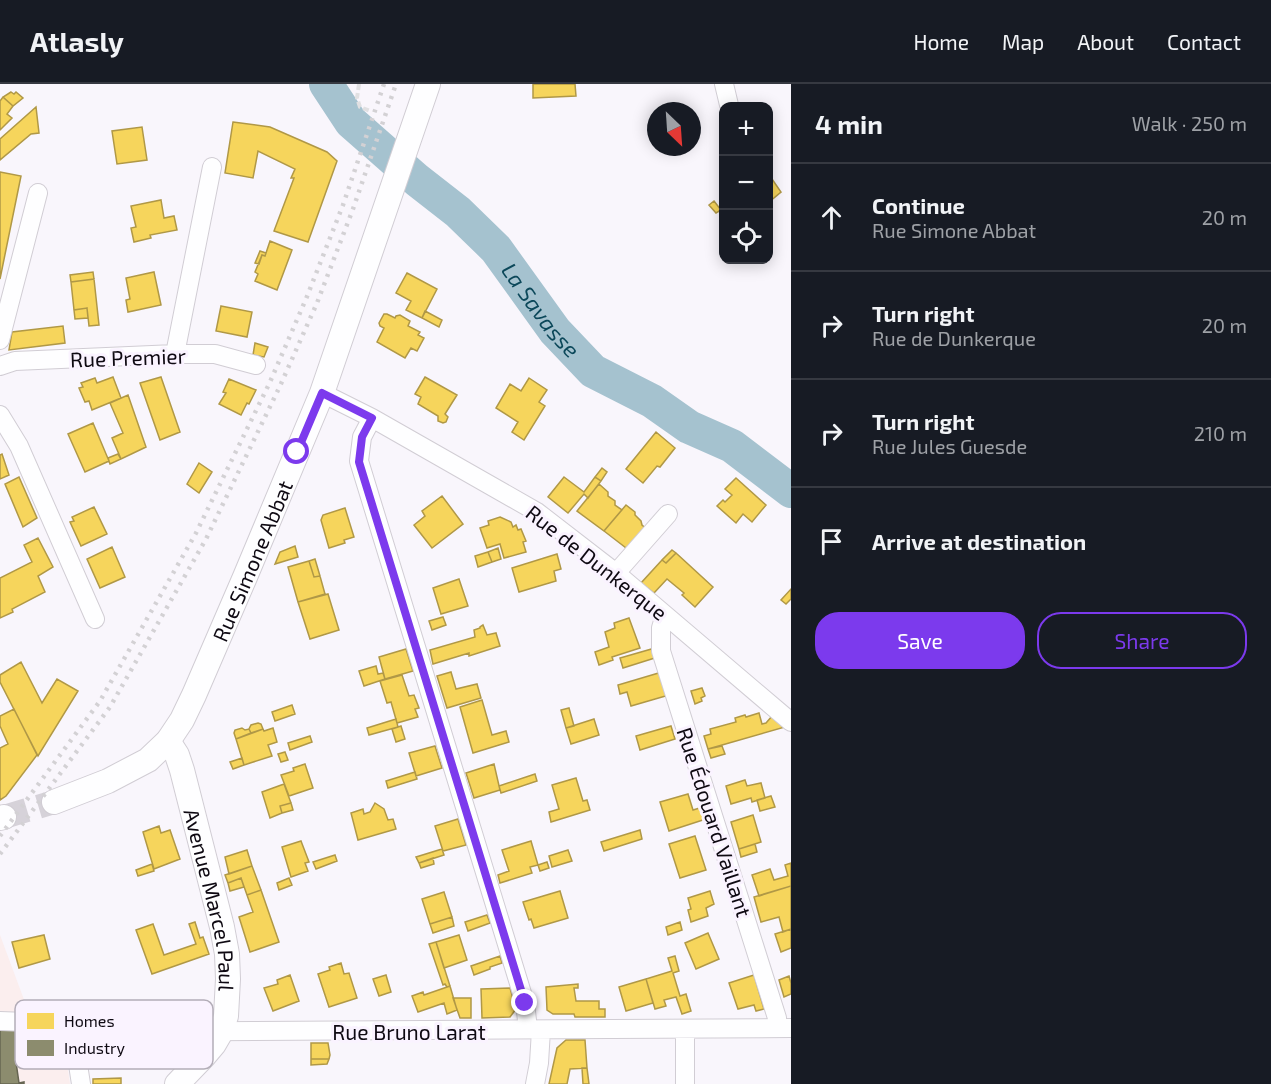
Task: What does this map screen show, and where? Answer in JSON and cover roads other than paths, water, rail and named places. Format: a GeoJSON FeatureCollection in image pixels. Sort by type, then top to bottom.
{"type":"FeatureCollection","features":[{"type":"Feature","properties":{"kind":"main road","name":"Rue Simone Abbat"},"geometry":{"type":"LineString","coordinates":[[54,802],[108,781],[148,760],[168,741],[182,720],[322,393],[428,84]]}},
{"type":"Feature","properties":{"kind":"main road","name":"Avenue Marcel Paul"},"geometry":{"type":"LineString","coordinates":[[168,741],[177,755],[182,770],[227,954],[226,1016],[221,1032],[213,1045]]}},
{"type":"Feature","properties":{"kind":"main road","name":"Avenue Marcel Paul"},"geometry":{"type":"LineString","coordinates":[[177,1084],[191,1069]]}},
{"type":"Feature","properties":{"kind":"street"},"geometry":{"type":"LineString","coordinates":[[724,84],[728,102]]}},
{"type":"Feature","properties":{"kind":"street"},"geometry":{"type":"LineString","coordinates":[[175,354],[212,167]]}},
{"type":"Feature","properties":{"kind":"street"},"geometry":{"type":"LineString","coordinates":[[0,340],[38,193]]}},
{"type":"Feature","properties":{"kind":"street","name":"Rue Premier"},"geometry":{"type":"LineString","coordinates":[[0,366],[15,361],[175,354],[214,354],[256,365]]}},
{"type":"Feature","properties":{"kind":"street","name":"Rue de Dunkerque"},"geometry":{"type":"LineString","coordinates":[[322,393],[372,418],[537,512],[616,573],[791,722]]}},
{"type":"Feature","properties":{"kind":"street"},"geometry":{"type":"LineString","coordinates":[[0,415],[19,446],[95,618]]}},
{"type":"Feature","properties":{"kind":"street"},"geometry":{"type":"LineString","coordinates":[[372,418],[362,437],[359,462],[525,1003],[528,1020],[535,1030],[539,1063],[536,1084]]}},
{"type":"Feature","properties":{"kind":"street"},"geometry":{"type":"LineString","coordinates":[[616,573],[668,514]]}},
{"type":"Feature","properties":{"kind":"street","name":"Rue Édouard Vaillant"},"geometry":{"type":"LineString","coordinates":[[665,615],[661,651],[777,1017],[784,1028]]}},
{"type":"Feature","properties":{"kind":"street","name":"Rue Bruno Larat"},"geometry":{"type":"LineString","coordinates":[[0,1021],[15,1022]]}},
{"type":"Feature","properties":{"kind":"street","name":"Rue Bruno Larat"},"geometry":{"type":"LineString","coordinates":[[213,1032],[784,1028]]}},
{"type":"Feature","properties":{"kind":"street"},"geometry":{"type":"LineString","coordinates":[[685,1084],[686,1029]]}},
{"type":"Feature","properties":{"kind":"street"},"geometry":{"type":"LineString","coordinates":[[79,1069],[81,1084]]}},
{"type":"Feature","properties":{"kind":"waterway","name":"La Savasse"},"geometry":{"type":"LineString","coordinates":[[326,84],[351,122],[417,180],[458,212],[496,249],[555,331],[593,371],[652,401],[689,427],[732,446],[791,491]]}},
{"type":"Feature","properties":{"kind":"tunnel"},"geometry":{"type":"LineString","coordinates":[[4,817],[54,802]]}},
{"type":"Feature","properties":{"kind":"railway"},"geometry":{"type":"LineString","coordinates":[[0,836],[100,701],[196,533],[270,382],[306,299],[343,205],[384,84]]}},
{"type":"Feature","properties":{"kind":"railway"},"geometry":{"type":"LineString","coordinates":[[0,854],[110,707],[206,539],[280,386],[317,303],[353,209],[396,84]]}}]}
